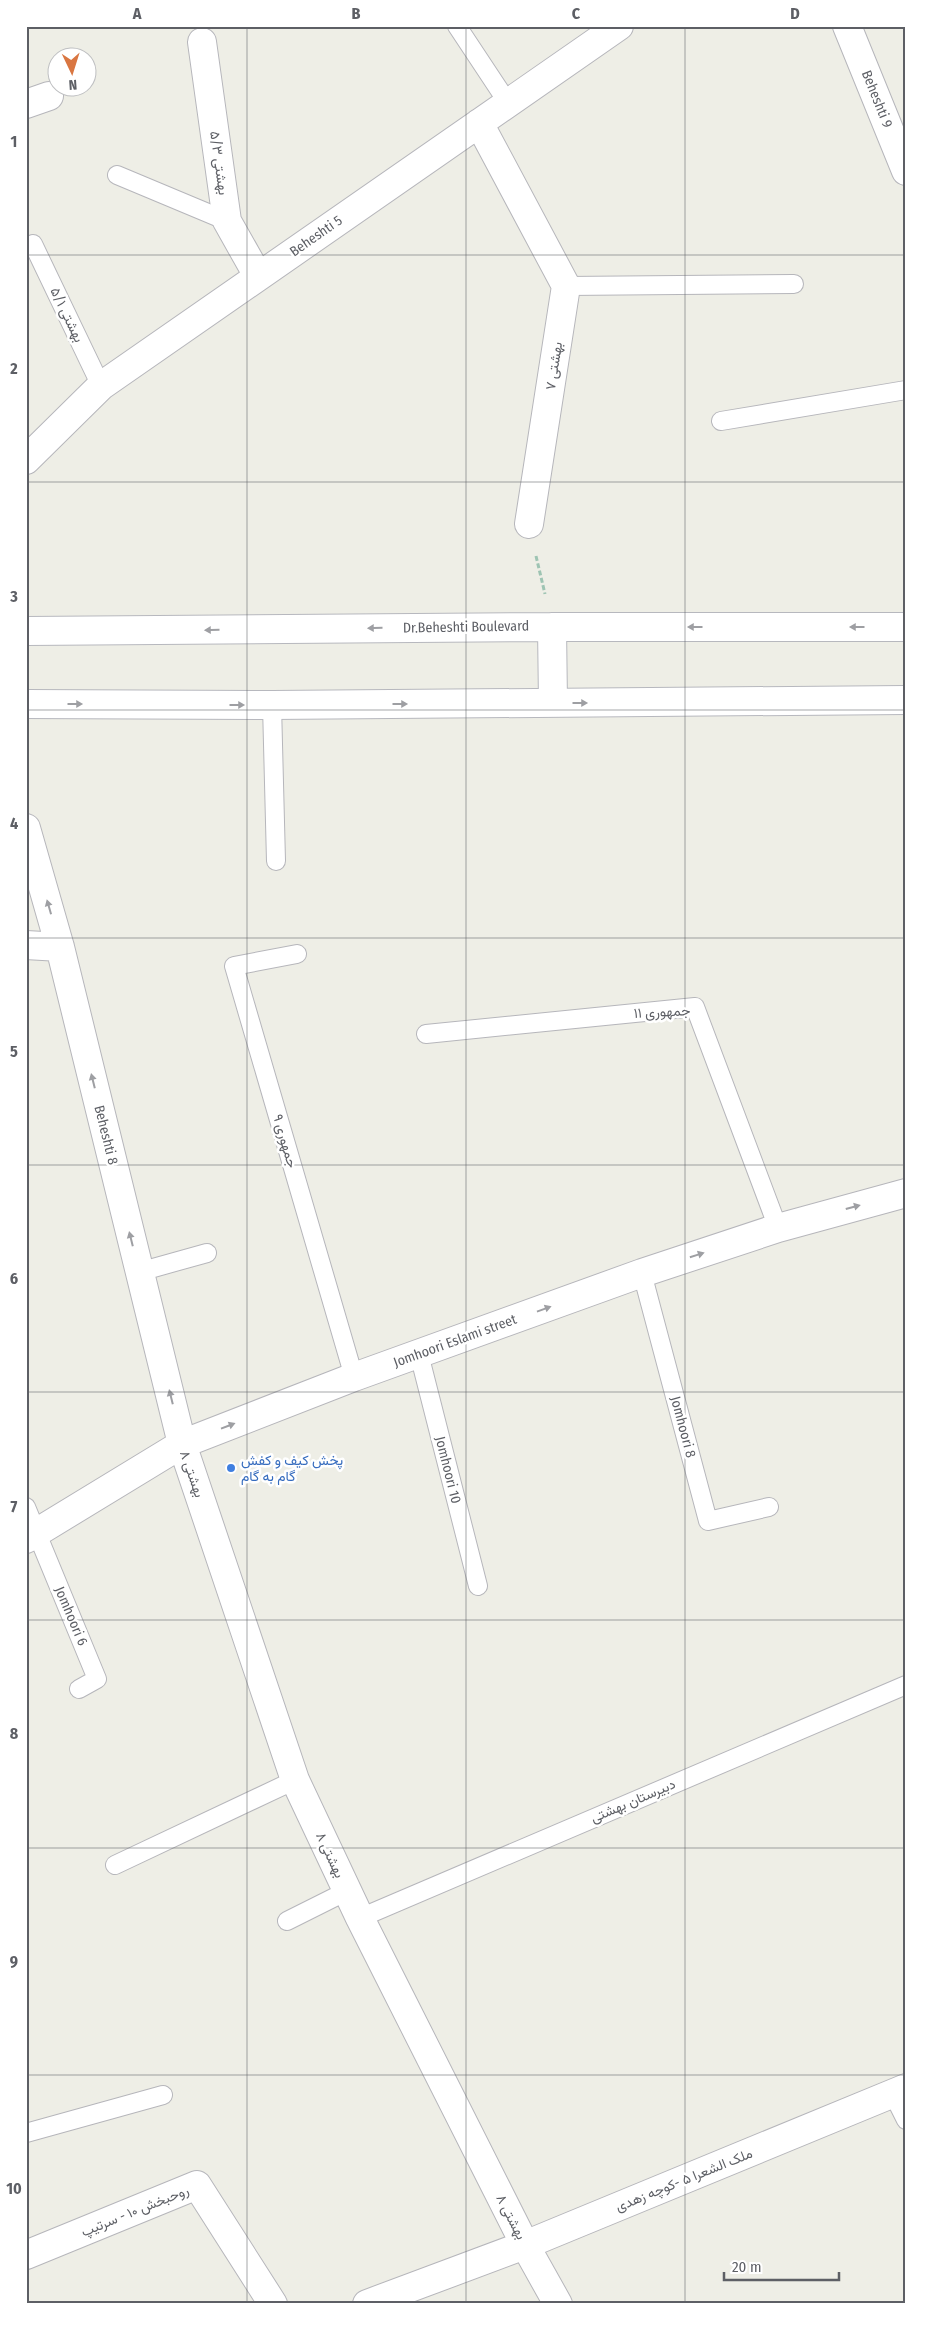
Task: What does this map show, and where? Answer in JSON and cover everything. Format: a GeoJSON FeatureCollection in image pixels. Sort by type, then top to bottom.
{"type":"FeatureCollection","features":[{"type":"Feature","properties":{"kind":"street","name":"Beheshti 5"},"geometry":{"type":"LineString","coordinates":[[26,460],[101,386],[619,26]]}},
{"type":"Feature","properties":{"kind":"street","name":"Beheshti 9"},"geometry":{"type":"LineString","coordinates":[[847,26],[906,171]]}},
{"type":"Feature","properties":{"kind":"street","name":"بهشتی ۵/۳"},"geometry":{"type":"LineString","coordinates":[[202,42],[227,221],[258,276]]}},
{"type":"Feature","properties":{"kind":"street"},"geometry":{"type":"LineString","coordinates":[[479,123],[566,286]]}},
{"type":"Feature","properties":{"kind":"street","name":"بهشتی ۷"},"geometry":{"type":"LineString","coordinates":[[529,524],[566,286]]}},
{"type":"Feature","properties":{"kind":"street"},"geometry":{"type":"LineString","coordinates":[[552,626],[553,703]]}},
{"type":"Feature","properties":{"kind":"street","name":"Dr.Beheshti Boulevard"},"geometry":{"type":"LineString","coordinates":[[26,631],[552,626],[906,627]]}},
{"type":"Feature","properties":{"kind":"street"},"geometry":{"type":"LineString","coordinates":[[26,704],[272,705],[906,700]]}},
{"type":"Feature","properties":{"kind":"street","name":"Beheshti 8"},"geometry":{"type":"LineString","coordinates":[[26,828],[60,947],[182,1444]]}},
{"type":"Feature","properties":{"kind":"street"},"geometry":{"type":"LineString","coordinates":[[26,945],[60,947]]}},
{"type":"Feature","properties":{"kind":"street","name":"Jomhoori Eslami street"},"geometry":{"type":"LineString","coordinates":[[32,1536],[182,1444],[354,1377],[642,1273],[778,1228],[906,1193]]}},
{"type":"Feature","properties":{"kind":"street","name":"بهشتی ۸"},"geometry":{"type":"LineString","coordinates":[[182,1444],[295,1780],[347,1892],[525,2246]]}},
{"type":"Feature","properties":{"kind":"street","name":"ملک الشعرا ۵ -کوچه زهدی"},"geometry":{"type":"LineString","coordinates":[[367,2304],[525,2246],[899,2091]]}},
{"type":"Feature","properties":{"kind":"street","name":"روحبخش ۱۰ - سرتیپ"},"geometry":{"type":"LineString","coordinates":[[26,2255],[197,2185],[273,2304]]}},
{"type":"Feature","properties":{"kind":"street"},"geometry":{"type":"LineString","coordinates":[[525,2246],[558,2304]]}},
{"type":"Feature","properties":{"kind":"lane"},"geometry":{"type":"LineString","coordinates":[[457,26],[508,103]]}},
{"type":"Feature","properties":{"kind":"lane"},"geometry":{"type":"LineString","coordinates":[[117,175],[227,221]]}},
{"type":"Feature","properties":{"kind":"lane","name":"بهشتی ۵/۱"},"geometry":{"type":"LineString","coordinates":[[33,244],[101,386]]}},
{"type":"Feature","properties":{"kind":"lane"},"geometry":{"type":"LineString","coordinates":[[566,286],[794,284]]}},
{"type":"Feature","properties":{"kind":"lane"},"geometry":{"type":"LineString","coordinates":[[721,421],[906,390]]}},
{"type":"Feature","properties":{"kind":"lane"},"geometry":{"type":"LineString","coordinates":[[272,705],[276,861]]}},
{"type":"Feature","properties":{"kind":"lane","name":"جمهوری ۹"},"geometry":{"type":"LineString","coordinates":[[297,954],[234,966],[354,1377]]}},
{"type":"Feature","properties":{"kind":"lane","name":"جمهوری ۱۱"},"geometry":{"type":"LineString","coordinates":[[426,1034],[695,1007],[778,1228]]}},
{"type":"Feature","properties":{"kind":"lane"},"geometry":{"type":"LineString","coordinates":[[139,1272],[207,1253]]}},
{"type":"Feature","properties":{"kind":"lane","name":"Jomhoori 8"},"geometry":{"type":"LineString","coordinates":[[642,1273],[708,1521],[770,1507]]}},
{"type":"Feature","properties":{"kind":"lane","name":"Jomhoori 10"},"geometry":{"type":"LineString","coordinates":[[419,1354],[478,1586]]}},
{"type":"Feature","properties":{"kind":"lane"},"geometry":{"type":"LineString","coordinates":[[26,1507],[32,1536]]}},
{"type":"Feature","properties":{"kind":"lane","name":"Jomhoori 6"},"geometry":{"type":"LineString","coordinates":[[32,1536],[97,1679],[79,1689]]}},
{"type":"Feature","properties":{"kind":"lane","name":"دبیرستان بهشتی"},"geometry":{"type":"LineString","coordinates":[[360,1918],[906,1685]]}},
{"type":"Feature","properties":{"kind":"lane"},"geometry":{"type":"LineString","coordinates":[[115,1865],[295,1780]]}},
{"type":"Feature","properties":{"kind":"lane"},"geometry":{"type":"LineString","coordinates":[[287,1921],[347,1892]]}},
{"type":"Feature","properties":{"kind":"lane"},"geometry":{"type":"LineString","coordinates":[[899,2091],[906,2120]]}},
{"type":"Feature","properties":{"kind":"lane"},"geometry":{"type":"LineString","coordinates":[[26,2133],[163,2095]]}},
{"type":"Feature","properties":{"kind":"path"},"geometry":{"type":"LineString","coordinates":[[529,524],[552,626]]}},
{"type":"Feature","properties":{"kind":"place","name":"پخش کیف و کفش گام به گام"},"geometry":{"type":"Point","coordinates":[231,1468]}}]}
